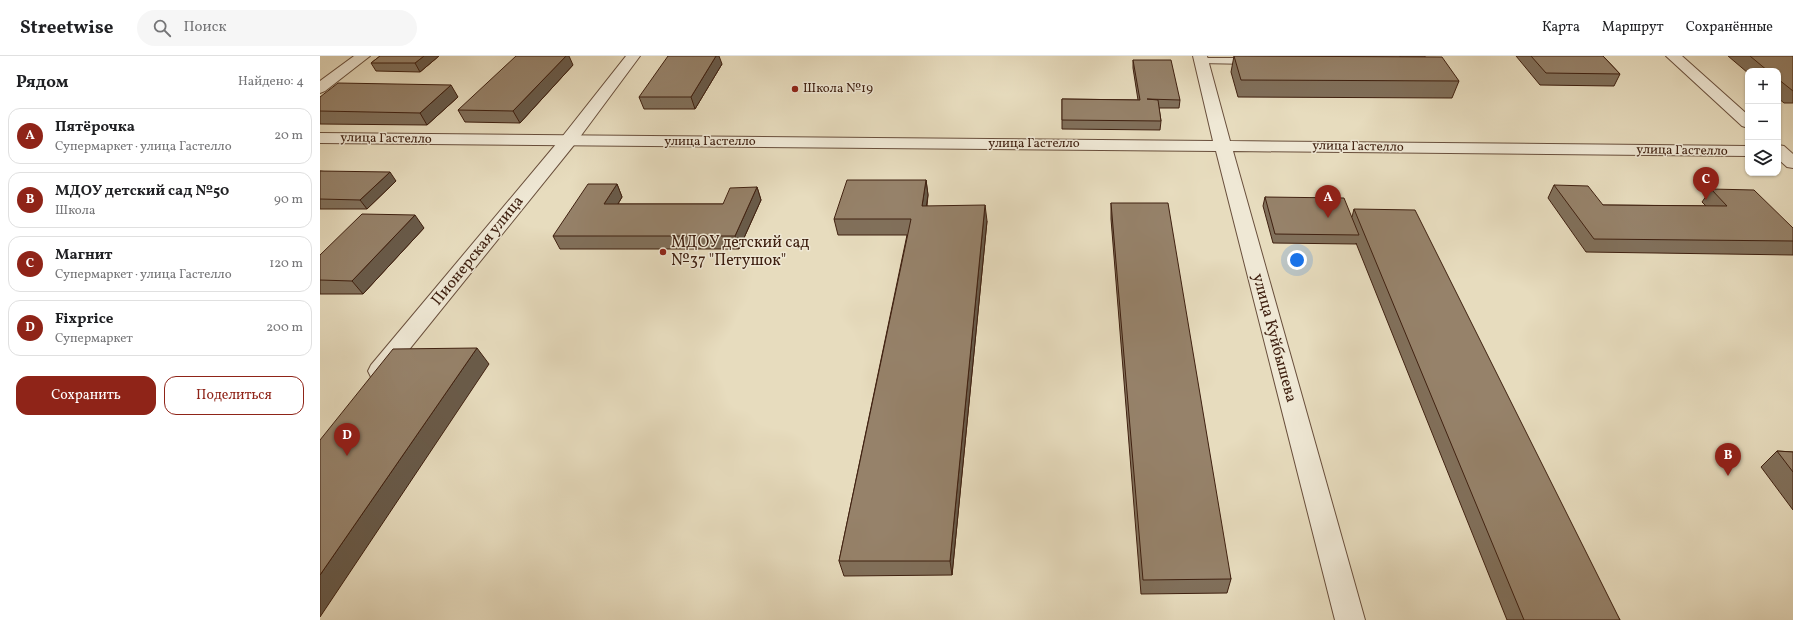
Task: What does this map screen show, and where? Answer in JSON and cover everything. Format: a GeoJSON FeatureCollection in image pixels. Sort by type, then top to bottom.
{"type":"FeatureCollection","features":[{"type":"Feature","properties":{"kind":"street"},"geometry":{"type":"LineString","coordinates":[[320,88],[363,56]]}},
{"type":"Feature","properties":{"kind":"street","name":"Пионерская улица"},"geometry":{"type":"LineString","coordinates":[[366,388],[568,140],[633,56]]}},
{"type":"Feature","properties":{"kind":"street"},"geometry":{"type":"LineString","coordinates":[[1673,56],[1745,120]]}},
{"type":"Feature","properties":{"kind":"street","name":"улица Куйбышева"},"geometry":{"type":"LineString","coordinates":[[1201,58],[1222,146],[1350,620]]}},
{"type":"Feature","properties":{"kind":"street","name":"улица Гастелло"},"geometry":{"type":"LineString","coordinates":[[320,138],[1745,152]]}},
{"type":"Feature","properties":{"kind":"street"},"geometry":{"type":"LineString","coordinates":[[1781,153],[1793,163]]}},
{"type":"Feature","properties":{"kind":"lane"},"geometry":{"type":"LineString","coordinates":[[1201,58],[1265,62]]}},
{"type":"Feature","properties":{"kind":"building"},"geometry":{"type":"Polygon","coordinates":[[[380,56],[424,56],[415,63],[371,63],[380,56]]]}},
{"type":"Feature","properties":{"kind":"building"},"geometry":{"type":"Polygon","coordinates":[[[516,56],[566,56],[513,111],[458,110],[516,56]]]}},
{"type":"Feature","properties":{"kind":"building"},"geometry":{"type":"Polygon","coordinates":[[[668,56],[716,56],[691,97],[639,97],[668,56]]]}},
{"type":"Feature","properties":{"kind":"building"},"geometry":{"type":"Polygon","coordinates":[[[1234,56],[1442,57],[1459,81],[1241,80],[1234,56]]]}},
{"type":"Feature","properties":{"kind":"building"},"geometry":{"type":"Polygon","coordinates":[[[1531,56],[1603,56],[1620,74],[1546,73],[1531,56]]]}},
{"type":"Feature","properties":{"kind":"building"},"geometry":{"type":"Polygon","coordinates":[[[1750,56],[1793,56],[1793,91],[1781,81],[1781,68],[1764,68],[1750,56]]]}},
{"type":"Feature","properties":{"kind":"building"},"geometry":{"type":"Polygon","coordinates":[[[1133,60],[1171,60],[1180,100],[1147,99],[1158,100],[1161,121],[1062,120],[1062,99],[1140,100],[1133,60]]]}},
{"type":"Feature","properties":{"kind":"building"},"geometry":{"type":"Polygon","coordinates":[[[338,83],[451,85],[420,113],[320,111],[320,97],[338,83]]]}},
{"type":"Feature","properties":{"kind":"building"},"geometry":{"type":"Polygon","coordinates":[[[320,171],[390,172],[360,200],[320,199],[320,171]]]}},
{"type":"Feature","properties":{"kind":"building"},"geometry":{"type":"Polygon","coordinates":[[[847,180],[926,180],[922,206],[985,205],[950,561],[839,561],[911,219],[834,219],[847,180]]]}},
{"type":"Feature","properties":{"kind":"building"},"geometry":{"type":"Polygon","coordinates":[[[588,184],[617,184],[604,204],[723,204],[730,188],[757,187],[735,236],[553,236],[588,184]]]}},
{"type":"Feature","properties":{"kind":"building"},"geometry":{"type":"Polygon","coordinates":[[[1554,185],[1588,186],[1603,205],[1727,206],[1711,189],[1754,190],[1793,228],[1793,241],[1594,239],[1554,185]]]}},
{"type":"Feature","properties":{"kind":"building"},"geometry":{"type":"Polygon","coordinates":[[[1265,197],[1344,198],[1359,235],[1275,234],[1265,197]]]}},
{"type":"Feature","properties":{"kind":"building"},"geometry":{"type":"Polygon","coordinates":[[[1111,203],[1168,203],[1231,579],[1143,580],[1111,203]]]}},
{"type":"Feature","properties":{"kind":"building"},"geometry":{"type":"Polygon","coordinates":[[[1354,209],[1415,210],[1620,620],[1524,620],[1354,209]]]}},
{"type":"Feature","properties":{"kind":"building"},"geometry":{"type":"Polygon","coordinates":[[[362,214],[415,215],[352,281],[320,280],[320,255],[362,214]]]}},
{"type":"Feature","properties":{"kind":"building"},"geometry":{"type":"Polygon","coordinates":[[[477,348],[320,575],[320,440],[393,349],[477,348]]]}},
{"type":"Feature","properties":{"kind":"building"},"geometry":{"type":"Polygon","coordinates":[[[1777,451],[1793,452],[1793,472],[1777,451]]]}},
{"type":"Feature","properties":{"kind":"place","name":"Школа №19"},"geometry":{"type":"Point","coordinates":[795,89]}},
{"type":"Feature","properties":{"kind":"place","name":"Магнит"},"geometry":{"type":"Point","coordinates":[1706,200]}},
{"type":"Feature","properties":{"kind":"place","name":"Пятёрочка"},"geometry":{"type":"Point","coordinates":[1328,218]}},
{"type":"Feature","properties":{"kind":"place","name":"МДОУ детский сад №37 \"Петушок\""},"geometry":{"type":"Point","coordinates":[663,252]}},
{"type":"Feature","properties":{"kind":"place","name":"Fixprice"},"geometry":{"type":"Point","coordinates":[347,456]}},
{"type":"Feature","properties":{"kind":"place","name":"МДОУ детский сад №50"},"geometry":{"type":"Point","coordinates":[1728,476]}}]}
